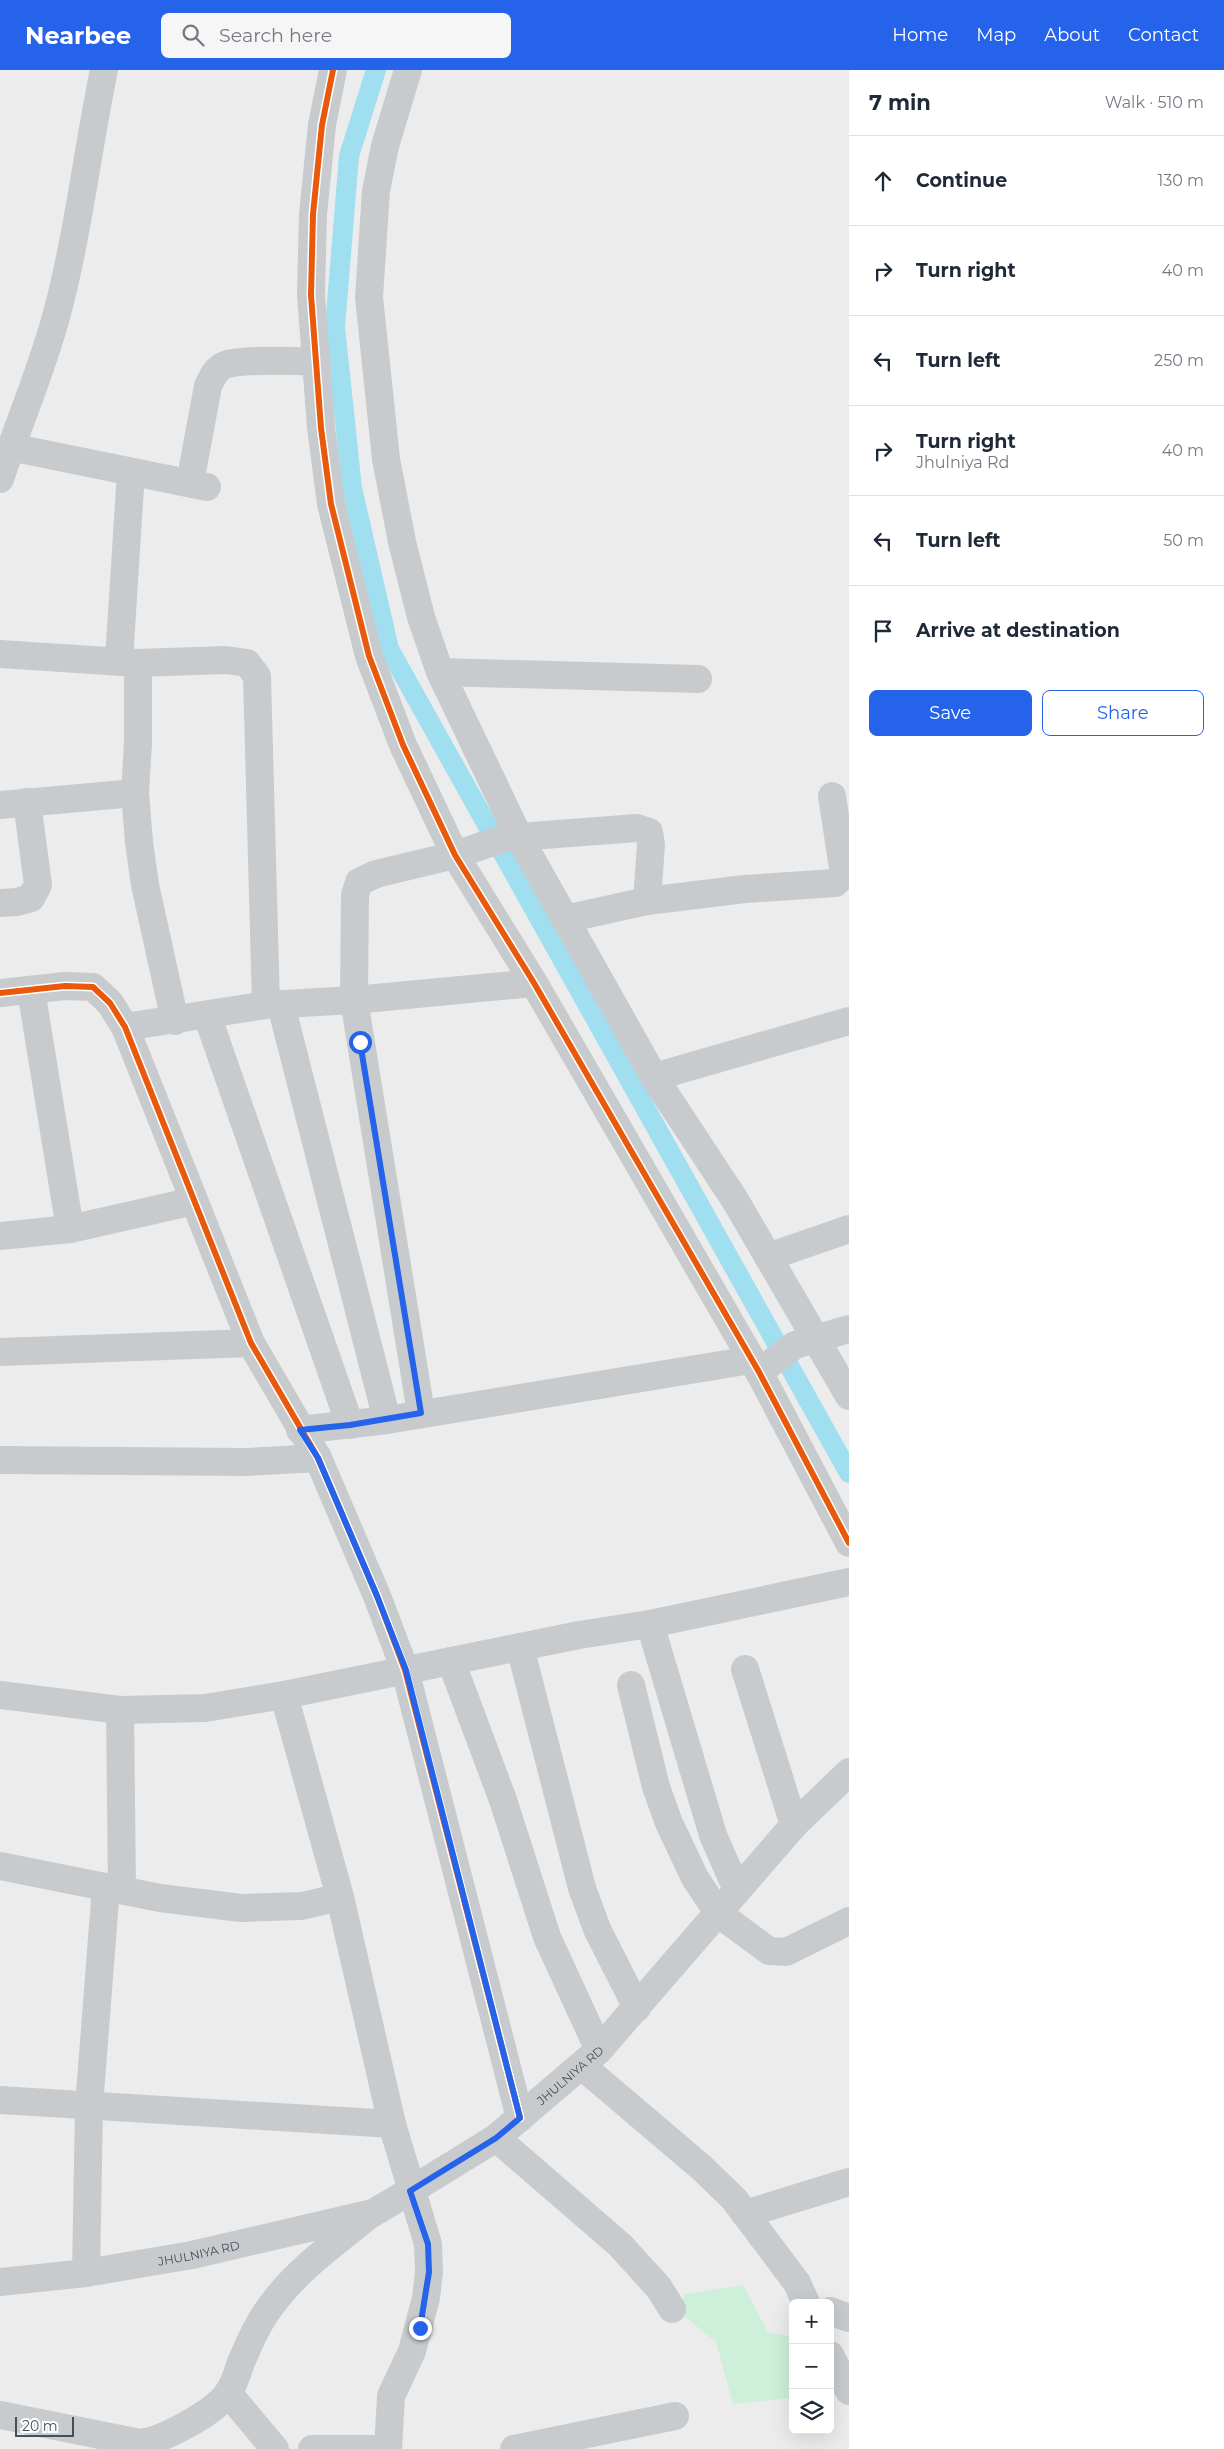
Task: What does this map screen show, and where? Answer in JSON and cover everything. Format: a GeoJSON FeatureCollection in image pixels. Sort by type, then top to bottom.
{"type":"FeatureCollection","features":[{"type":"Feature","properties":{"kind":"street"},"geometry":{"type":"LineString","coordinates":[[0,479],[10,447],[39,372],[56,317],[84,188],[104,70]]}},
{"type":"Feature","properties":{"kind":"street"},"geometry":{"type":"LineString","coordinates":[[333,70],[322,125],[312,214],[311,295],[321,428],[331,504],[369,656],[403,745],[534,983],[760,1365],[849,1544]]}},
{"type":"Feature","properties":{"kind":"street"},"geometry":{"type":"LineString","coordinates":[[408,70],[385,146],[376,192],[369,297],[386,459],[400,533],[422,617],[440,672],[511,837],[565,919],[654,1078],[735,1200],[768,1257],[805,1341],[849,1396]]}},
{"type":"Feature","properties":{"kind":"street"},"geometry":{"type":"LineString","coordinates":[[10,447],[199,485],[208,386],[215,372],[224,365],[243,362],[317,361]]}},
{"type":"Feature","properties":{"kind":"street"},"geometry":{"type":"LineString","coordinates":[[131,472],[129,662],[138,743],[135,793],[145,885],[175,1021]]}},
{"type":"Feature","properties":{"kind":"street"},"geometry":{"type":"LineString","coordinates":[[0,654],[129,662],[226,660],[247,662],[257,676],[274,1005],[386,1420]]}},
{"type":"Feature","properties":{"kind":"street"},"geometry":{"type":"LineString","coordinates":[[440,672],[698,679]]}},
{"type":"Feature","properties":{"kind":"street"},"geometry":{"type":"LineString","coordinates":[[0,805],[135,793]]}},
{"type":"Feature","properties":{"kind":"street"},"geometry":{"type":"LineString","coordinates":[[565,919],[647,901],[745,889],[836,883],[844,874],[832,796]]}},
{"type":"Feature","properties":{"kind":"street"},"geometry":{"type":"LineString","coordinates":[[0,903],[18,902],[31,898],[38,885],[27,802]]}},
{"type":"Feature","properties":{"kind":"street"},"geometry":{"type":"LineString","coordinates":[[421,1413],[354,1000],[355,895],[359,882],[376,874],[462,852],[511,837],[637,828],[649,832],[651,845],[647,901]]}},
{"type":"Feature","properties":{"kind":"street"},"geometry":{"type":"LineString","coordinates":[[125,1027],[274,1005],[354,1000],[534,983]]}},
{"type":"Feature","properties":{"kind":"street"},"geometry":{"type":"LineString","coordinates":[[0,993],[65,986],[93,987],[110,1003],[125,1027],[251,1343],[318,1458],[377,1596],[406,1670],[520,2118]]}},
{"type":"Feature","properties":{"kind":"street"},"geometry":{"type":"LineString","coordinates":[[31,990],[70,1229]]}},
{"type":"Feature","properties":{"kind":"street"},"geometry":{"type":"LineString","coordinates":[[207,1015],[350,1425]]}},
{"type":"Feature","properties":{"kind":"street"},"geometry":{"type":"LineString","coordinates":[[654,1078],[849,1021]]}},
{"type":"Feature","properties":{"kind":"street"},"geometry":{"type":"LineString","coordinates":[[0,1236],[70,1229],[194,1202]]}},
{"type":"Feature","properties":{"kind":"street"},"geometry":{"type":"LineString","coordinates":[[768,1257],[849,1229]]}},
{"type":"Feature","properties":{"kind":"street"},"geometry":{"type":"LineString","coordinates":[[300,1430],[386,1420],[421,1413],[760,1365],[805,1341],[849,1329]]}},
{"type":"Feature","properties":{"kind":"street"},"geometry":{"type":"LineString","coordinates":[[0,1352],[251,1343]]}},
{"type":"Feature","properties":{"kind":"street"},"geometry":{"type":"LineString","coordinates":[[0,1460],[246,1462],[318,1458]]}},
{"type":"Feature","properties":{"kind":"street"},"geometry":{"type":"LineString","coordinates":[[0,1695],[120,1710],[204,1708],[284,1695],[579,1635],[650,1624],[849,1582]]}},
{"type":"Feature","properties":{"kind":"street"},"geometry":{"type":"LineString","coordinates":[[650,1624],[713,1835],[737,1890]]}},
{"type":"Feature","properties":{"kind":"street"},"geometry":{"type":"LineString","coordinates":[[520,1647],[582,1888],[597,1928],[637,2008]]}},
{"type":"Feature","properties":{"kind":"street"},"geometry":{"type":"LineString","coordinates":[[451,1661],[503,1800],[547,1937],[590,2058],[734,2199],[802,2293]]}},
{"type":"Feature","properties":{"kind":"street"},"geometry":{"type":"LineString","coordinates":[[746,1669],[794,1825]]}},
{"type":"Feature","properties":{"kind":"street"},"geometry":{"type":"LineString","coordinates":[[631,1684],[656,1787],[668,1822],[695,1878],[720,1914],[770,1951],[786,1952],[849,1921]]}},
{"type":"Feature","properties":{"kind":"street"},"geometry":{"type":"LineString","coordinates":[[284,1695],[340,1897],[392,2124],[410,2191],[428,2244],[429,2272],[420,2328],[391,2396],[388,2449],[312,2449]]}},
{"type":"Feature","properties":{"kind":"street"},"geometry":{"type":"LineString","coordinates":[[86,2273],[89,2106],[114,1889],[120,1710]]}},
{"type":"Feature","properties":{"kind":"street","name":"JHULNIYA RD"},"geometry":{"type":"LineString","coordinates":[[0,2282],[86,2273],[192,2255],[373,2213],[410,2191],[496,2138],[590,2058],[720,1914],[737,1890],[794,1825],[849,1772]]}},
{"type":"Feature","properties":{"kind":"street"},"geometry":{"type":"LineString","coordinates":[[0,1866],[160,1898],[241,1908],[302,1906],[340,1897]]}},
{"type":"Feature","properties":{"kind":"street"},"geometry":{"type":"LineString","coordinates":[[0,2100],[392,2124]]}},
{"type":"Feature","properties":{"kind":"street"},"geometry":{"type":"LineString","coordinates":[[496,2138],[620,2245],[659,2288],[672,2309]]}},
{"type":"Feature","properties":{"kind":"street"},"geometry":{"type":"LineString","coordinates":[[745,2214],[849,2182]]}},
{"type":"Feature","properties":{"kind":"street"},"geometry":{"type":"LineString","coordinates":[[0,2415],[139,2446],[156,2441],[172,2433],[207,2411],[228,2393],[254,2332],[276,2298],[304,2269],[373,2213]]}},
{"type":"Feature","properties":{"kind":"street"},"geometry":{"type":"LineString","coordinates":[[834,2312],[849,2318]]}},
{"type":"Feature","properties":{"kind":"street"},"geometry":{"type":"LineString","coordinates":[[834,2363],[849,2391]]}},
{"type":"Feature","properties":{"kind":"street"},"geometry":{"type":"LineString","coordinates":[[228,2393],[275,2449]]}},
{"type":"Feature","properties":{"kind":"street"},"geometry":{"type":"LineString","coordinates":[[514,2449],[675,2416]]}},
{"type":"Feature","properties":{"kind":"green space"},"geometry":{"type":"Polygon","coordinates":[[[743,2285],[768,2332],[789,2336],[789,2398],[733,2404],[716,2342],[678,2311],[685,2294],[743,2285]]]}},
{"type":"Feature","properties":{"kind":"waterway"},"geometry":{"type":"LineString","coordinates":[[376,70],[349,156],[335,327],[352,488],[389,649],[849,1473]]}},
{"type":"Feature","properties":{"kind":"cycle path"},"geometry":{"type":"LineString","coordinates":[[333,70],[322,125],[313,214],[311,295],[321,428],[331,504],[369,656],[403,745],[455,855],[534,983],[759,1372],[849,1543]]}},
{"type":"Feature","properties":{"kind":"cycle path"},"geometry":{"type":"LineString","coordinates":[[0,993],[65,986],[93,987],[110,1003],[125,1027],[251,1343],[318,1458],[377,1596],[405,1670],[520,2118]]}},
{"type":"Feature","properties":{"kind":"route"},"geometry":{"type":"LineString","coordinates":[[360,1042],[421,1413],[386,1420],[300,1430],[318,1458],[377,1596],[406,1670],[426,1756],[448,1834],[520,2118],[496,2138],[410,2191],[428,2244],[429,2272],[420,2328]]}}]}
